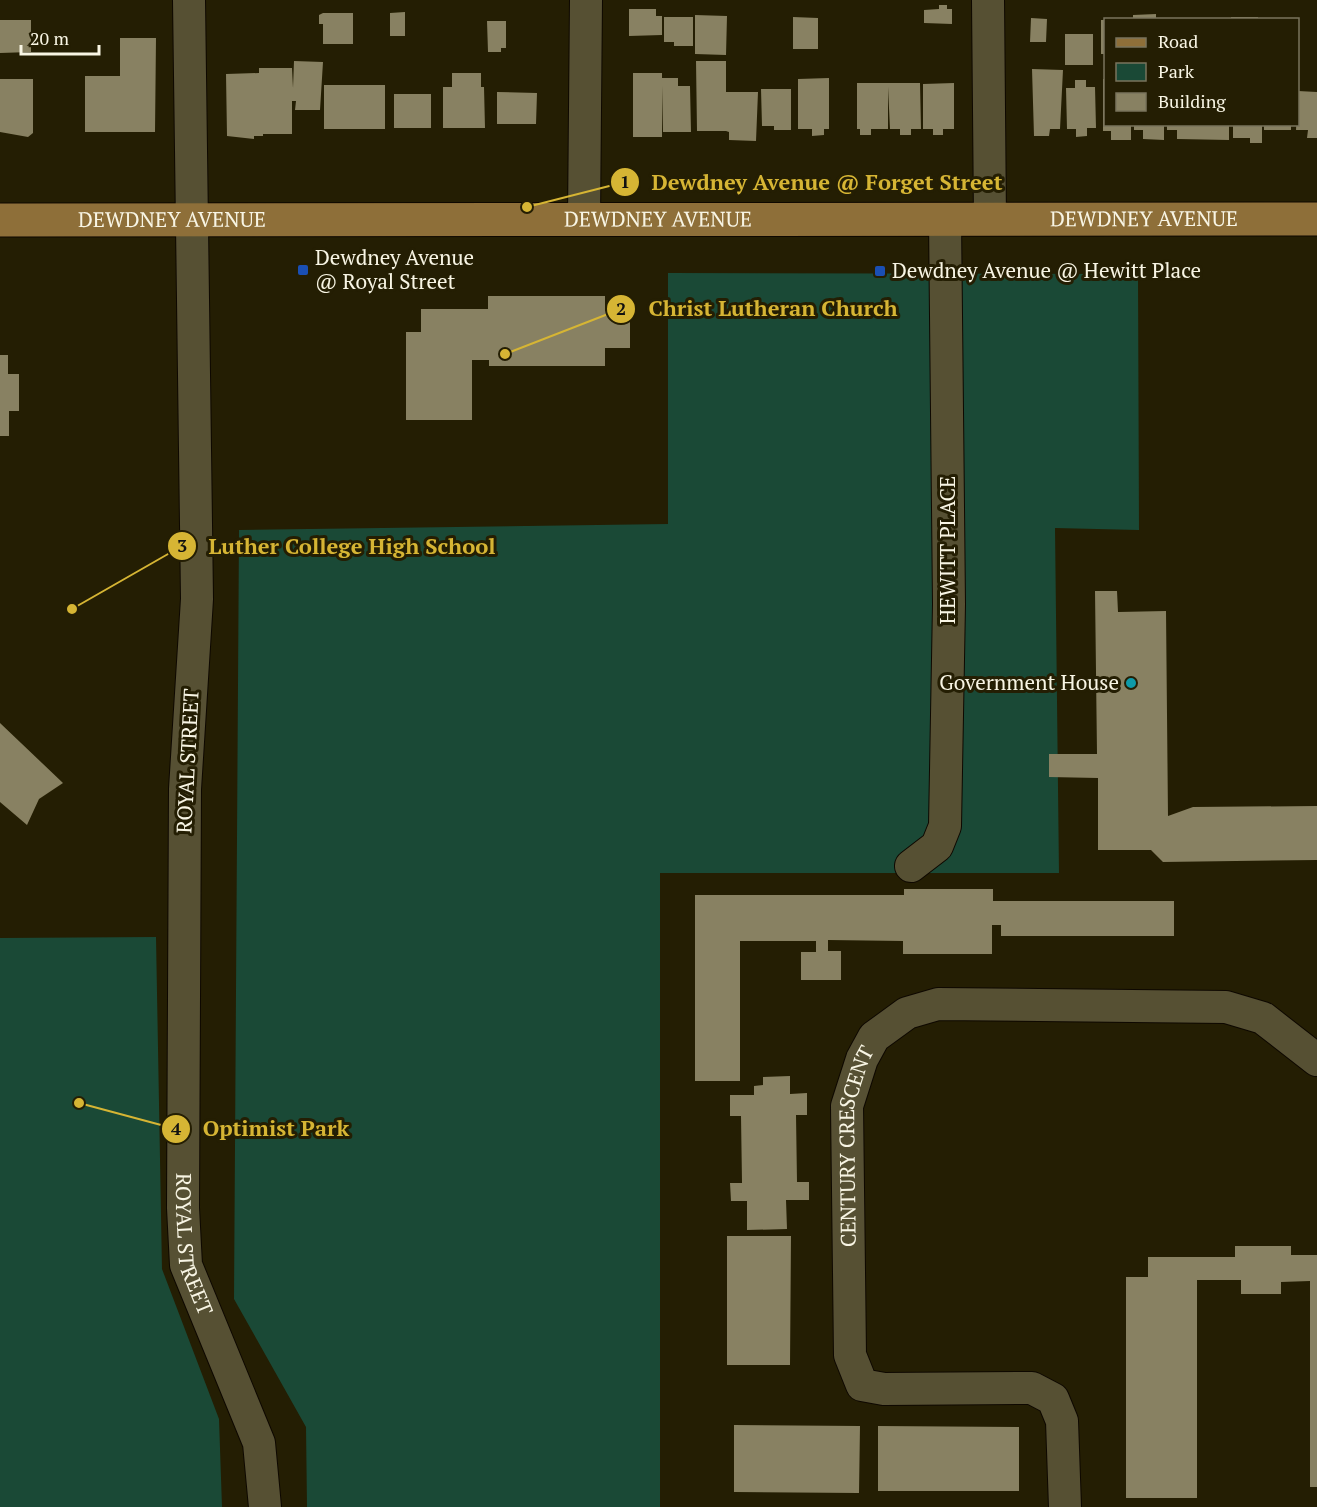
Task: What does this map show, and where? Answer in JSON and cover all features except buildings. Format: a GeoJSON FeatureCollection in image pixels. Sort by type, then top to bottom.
{"type":"FeatureCollection","features":[{"type":"Feature","properties":{"kind":"main road","name":"DEWDNEY AVENUE"},"geometry":{"type":"LineString","coordinates":[[0,220],[1317,219]]}},
{"type":"Feature","properties":{"kind":"street","name":"ROYAL STREET"},"geometry":{"type":"LineString","coordinates":[[189,0],[197,599],[185,789],[183,1208],[186,1265],[260,1443],[265,1507]]}},
{"type":"Feature","properties":{"kind":"street"},"geometry":{"type":"LineString","coordinates":[[584,219],[586,0]]}},
{"type":"Feature","properties":{"kind":"street"},"geometry":{"type":"LineString","coordinates":[[988,0],[990,219]]}},
{"type":"Feature","properties":{"kind":"street","name":"HEWITT PLACE"},"geometry":{"type":"LineString","coordinates":[[911,866],[937,846],[945,826],[949,604],[945,219]]}},
{"type":"Feature","properties":{"kind":"street","name":"CENTURY CRESCENT"},"geometry":{"type":"LineString","coordinates":[[1065,1507],[1062,1421],[1053,1399],[1032,1388],[884,1389],[862,1385],[850,1355],[847,1106],[862,1059],[874,1037],[907,1013],[938,1004],[1226,1006],[1263,1018],[1317,1060]]}},
{"type":"Feature","properties":{"kind":"green space"},"geometry":{"type":"Polygon","coordinates":[[[668,273],[1138,274],[1139,530],[1055,528],[1059,873],[660,873],[660,1507],[307,1507],[306,1427],[234,1299],[239,530],[668,524],[668,273]]]}},
{"type":"Feature","properties":{"kind":"green space"},"geometry":{"type":"Polygon","coordinates":[[[156,937],[162,1269],[219,1419],[222,1507],[0,1507],[0,938],[156,937]]]}},
{"type":"Feature","properties":{"kind":"place","name":"Dewdney Avenue @ Forget Street"},"geometry":{"type":"Point","coordinates":[527,207]}},
{"type":"Feature","properties":{"kind":"place","name":"Dewdney Avenue @ Royal Street"},"geometry":{"type":"Point","coordinates":[303,270]}},
{"type":"Feature","properties":{"kind":"place","name":"Dewdney Avenue @ Hewitt Place"},"geometry":{"type":"Point","coordinates":[880,271]}},
{"type":"Feature","properties":{"kind":"place","name":"Christ Lutheran Church"},"geometry":{"type":"Point","coordinates":[505,354]}},
{"type":"Feature","properties":{"kind":"place","name":"Luther College High School"},"geometry":{"type":"Point","coordinates":[72,609]}},
{"type":"Feature","properties":{"kind":"place","name":"Government House"},"geometry":{"type":"Point","coordinates":[1131,683]}},
{"type":"Feature","properties":{"kind":"place","name":"Optimist Park"},"geometry":{"type":"Point","coordinates":[79,1103]}}]}
